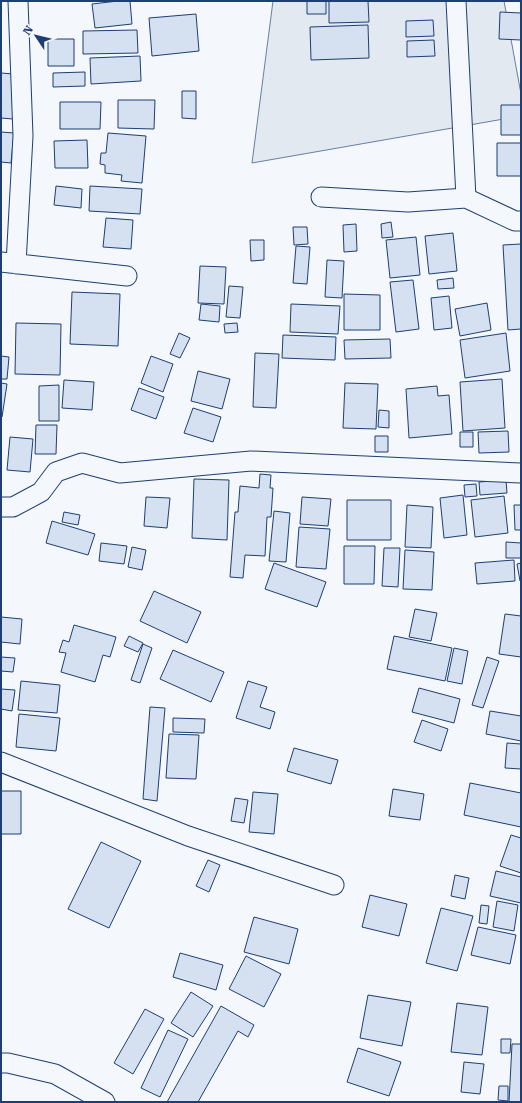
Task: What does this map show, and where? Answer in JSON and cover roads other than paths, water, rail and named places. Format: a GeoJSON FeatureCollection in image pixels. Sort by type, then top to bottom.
{"type":"FeatureCollection","features":[{"type":"Feature","properties":{"kind":"street"},"geometry":{"type":"LineString","coordinates":[[18,1],[9,24],[23,136],[9,263],[127,276]]}},
{"type":"Feature","properties":{"kind":"street"},"geometry":{"type":"LineString","coordinates":[[456,1],[466,198]]}},
{"type":"Feature","properties":{"kind":"street"},"geometry":{"type":"LineString","coordinates":[[321,197],[408,202],[466,198],[515,221],[521,221]]}},
{"type":"Feature","properties":{"kind":"street"},"geometry":{"type":"LineString","coordinates":[[1,508],[13,507],[41,492],[56,472],[82,463],[120,473],[251,461],[521,473]]}},
{"type":"Feature","properties":{"kind":"street"},"geometry":{"type":"LineString","coordinates":[[1,762],[188,836],[334,885]]}},
{"type":"Feature","properties":{"kind":"street"},"geometry":{"type":"LineString","coordinates":[[1,1063],[8,1063],[55,1074],[105,1102]]}}]}
